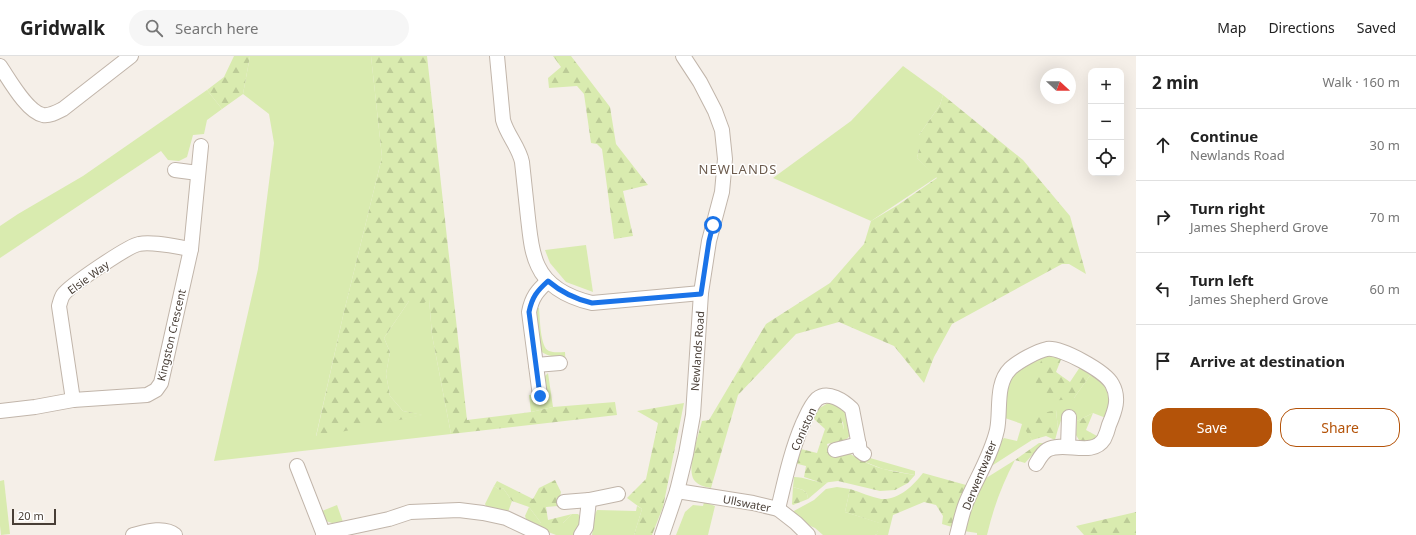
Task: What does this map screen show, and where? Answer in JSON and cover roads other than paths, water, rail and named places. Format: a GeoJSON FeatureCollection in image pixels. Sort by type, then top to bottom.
{"type":"FeatureCollection","features":[{"type":"Feature","properties":{"kind":"street"},"geometry":{"type":"LineString","coordinates":[[0,66],[27,104],[42,115],[53,114],[63,109],[131,56]]}},
{"type":"Feature","properties":{"kind":"street"},"geometry":{"type":"LineString","coordinates":[[497,56],[503,120],[506,130],[520,153],[522,162],[531,244],[538,266],[548,281],[558,289],[577,299],[592,303],[701,294]]}},
{"type":"Feature","properties":{"kind":"street","name":"Newlands Road"},"geometry":{"type":"LineString","coordinates":[[662,535],[677,491],[686,454],[693,414],[701,294],[709,241],[722,192],[725,149],[722,130],[715,111],[700,82],[683,56]]}},
{"type":"Feature","properties":{"kind":"street","name":"Kingston Crescent"},"geometry":{"type":"LineString","coordinates":[[0,412],[73,400],[147,395],[156,390],[162,382],[191,249],[201,146]]}},
{"type":"Feature","properties":{"kind":"street"},"geometry":{"type":"LineString","coordinates":[[175,170],[198,173]]}},
{"type":"Feature","properties":{"kind":"street","name":"Elsie Way"},"geometry":{"type":"LineString","coordinates":[[73,400],[59,306],[63,295],[72,286],[126,250],[139,244],[155,244],[191,249]]}},
{"type":"Feature","properties":{"kind":"street"},"geometry":{"type":"LineString","coordinates":[[540,396],[529,312],[531,301],[538,290],[548,281]]}},
{"type":"Feature","properties":{"kind":"street","name":"Derwentwater"},"geometry":{"type":"LineString","coordinates":[[957,535],[965,504],[982,469],[997,430],[1001,389],[1004,376],[1011,368],[1035,353],[1047,349],[1054,349],[1063,352],[1095,369],[1112,384],[1117,400],[1116,407],[1104,440],[1096,446],[1090,448],[1054,447],[1046,451],[1039,458],[1036,464]]}},
{"type":"Feature","properties":{"kind":"street"},"geometry":{"type":"LineString","coordinates":[[536,365],[560,363]]}},
{"type":"Feature","properties":{"kind":"street","name":"Coniston"},"geometry":{"type":"LineString","coordinates":[[778,509],[796,438],[808,410],[818,398],[829,395],[840,400],[852,409],[862,449],[835,450]]}},
{"type":"Feature","properties":{"kind":"street"},"geometry":{"type":"LineString","coordinates":[[1068,447],[1069,417]]}},
{"type":"Feature","properties":{"kind":"street"},"geometry":{"type":"LineString","coordinates":[[297,466],[324,534],[389,519],[410,512],[459,510],[506,518],[542,535]]}},
{"type":"Feature","properties":{"kind":"street","name":"Ullswater"},"geometry":{"type":"LineString","coordinates":[[677,491],[753,503],[778,509],[808,535]]}},
{"type":"Feature","properties":{"kind":"street"},"geometry":{"type":"LineString","coordinates":[[564,502],[589,500],[618,494]]}},
{"type":"Feature","properties":{"kind":"street"},"geometry":{"type":"LineString","coordinates":[[581,535],[586,527],[589,500]]}},
{"type":"Feature","properties":{"kind":"street"},"geometry":{"type":"LineString","coordinates":[[133,535],[156,531],[168,531],[175,535]]}},
{"type":"Feature","properties":{"kind":"district","name":"NEWLANDS"},"geometry":{"type":"Point","coordinates":[738,169]}}]}
